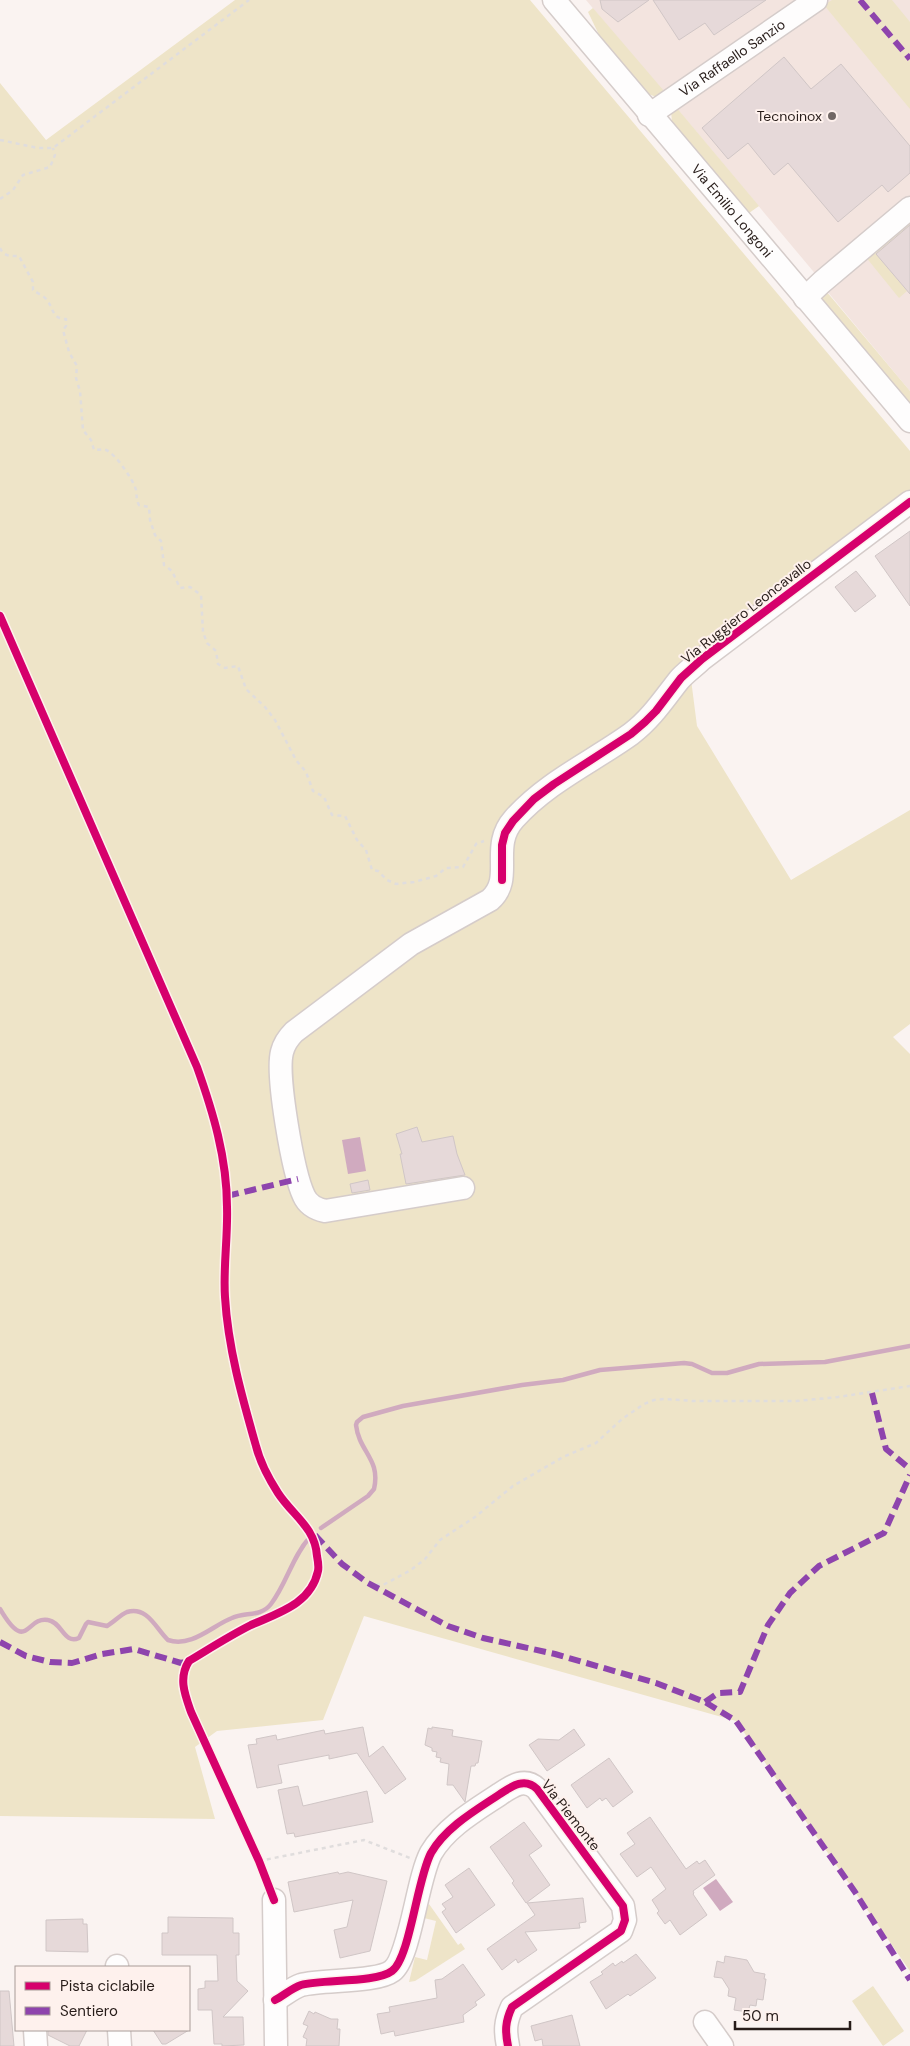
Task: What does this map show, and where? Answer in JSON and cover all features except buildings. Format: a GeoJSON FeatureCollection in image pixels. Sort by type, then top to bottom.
{"type":"FeatureCollection","features":[{"type":"Feature","properties":{"kind":"street","name":"Via Emilio Longoni"},"geometry":{"type":"LineString","coordinates":[[554,0],[910,421]]}},
{"type":"Feature","properties":{"kind":"street","name":"Via Raffaello Sanzio"},"geometry":{"type":"LineString","coordinates":[[649,114],[816,0]]}},
{"type":"Feature","properties":{"kind":"street"},"geometry":{"type":"LineString","coordinates":[[805,298],[910,208]]}},
{"type":"Feature","properties":{"kind":"street","name":"Via Ruggiero Leoncavallo"},"geometry":{"type":"LineString","coordinates":[[505,833],[513,821],[540,794],[631,734],[645,722],[656,711],[681,678],[702,659],[910,502]]}},
{"type":"Feature","properties":{"kind":"street"},"geometry":{"type":"LineString","coordinates":[[463,1188],[325,1211],[310,1204],[304,1197],[296,1175],[289,1135],[281,1061],[287,1040],[294,1032],[411,944],[490,900],[500,888],[502,880],[502,845],[505,833]]}},
{"type":"Feature","properties":{"kind":"street","name":"Via Piemonte"},"geometry":{"type":"LineString","coordinates":[[275,2000],[301,1985],[376,1977],[391,1972],[401,1960],[426,1864],[440,1840],[452,1828],[512,1786],[526,1782],[532,1784],[537,1789],[623,1906],[625,1920],[621,1931],[512,2007],[506,2020],[505,2032],[508,2046]]}},
{"type":"Feature","properties":{"kind":"street"},"geometry":{"type":"LineString","coordinates":[[274,1900],[276,2046]]}},
{"type":"Feature","properties":{"kind":"street"},"geometry":{"type":"LineString","coordinates":[[705,2022],[722,2046]]}},
{"type":"Feature","properties":{"kind":"street"},"geometry":{"type":"LineString","coordinates":[[35,2031],[36,2046]]}},
{"type":"Feature","properties":{"kind":"street"},"geometry":{"type":"LineString","coordinates":[[119,2031],[120,2046]]}},
{"type":"Feature","properties":{"kind":"path"},"geometry":{"type":"LineString","coordinates":[[0,140],[38,148],[53,148],[249,0]]}},
{"type":"Feature","properties":{"kind":"path"},"geometry":{"type":"LineString","coordinates":[[0,198],[13,190],[23,175],[50,167],[55,155],[53,148]]}},
{"type":"Feature","properties":{"kind":"path"},"geometry":{"type":"LineString","coordinates":[[0,248],[2,253],[9,257],[19,256],[32,282],[33,290],[46,298],[53,314],[60,319],[66,319],[66,326],[63,330],[69,352],[78,366],[76,378],[80,391],[83,430],[91,440],[94,450],[104,449],[111,453],[130,476],[137,492],[138,506],[149,507],[150,520],[155,535],[161,541],[164,565],[172,571],[180,588],[190,587],[201,595],[203,632],[207,643],[216,651],[218,664],[225,668],[238,666],[246,689],[265,707],[275,720],[296,760],[306,772],[313,791],[324,796],[332,814],[345,816],[357,840],[366,850],[372,870],[378,871],[387,880],[396,884],[414,882],[436,876],[446,868],[463,867],[476,844],[505,833]]}},
{"type":"Feature","properties":{"kind":"path"},"geometry":{"type":"LineString","coordinates":[[368,1583],[374,1585],[385,1584],[411,1570],[425,1559],[440,1540],[475,1517],[513,1486],[564,1457],[596,1443],[622,1418],[654,1400],[789,1401],[838,1398],[910,1386]]}},
{"type":"Feature","properties":{"kind":"path"},"geometry":{"type":"LineString","coordinates":[[259,1860],[364,1840],[426,1864]]}},
{"type":"Feature","properties":{"kind":"path"},"geometry":{"type":"LineString","coordinates":[[255,1852],[263,1869]]}},
{"type":"Feature","properties":{"kind":"shaded area"},"geometry":{"type":"Polygon","coordinates":[[[235,0],[530,0],[910,451],[910,490],[688,656],[697,726],[791,880],[910,810],[910,1024],[893,1037],[910,1054],[910,1971],[736,1721],[364,1616],[323,1720],[217,1731],[195,1747],[215,1819],[0,1816],[0,83],[46,140],[235,0]]]}},
{"type":"Feature","properties":{"kind":"shaded area"},"geometry":{"type":"Polygon","coordinates":[[[586,0],[910,0],[910,391],[827,291],[828,289],[586,0]]]}},
{"type":"Feature","properties":{"kind":"shaded area"},"geometry":{"type":"Polygon","coordinates":[[[832,0],[892,0],[910,22],[910,109],[824,5],[832,0]]]}},
{"type":"Feature","properties":{"kind":"shaded area"},"geometry":{"type":"Polygon","coordinates":[[[593,8],[664,91],[663,94],[656,97],[646,93],[601,39],[588,12],[593,8]]]}},
{"type":"Feature","properties":{"kind":"shaded area"},"geometry":{"type":"Polygon","coordinates":[[[676,107],[759,206],[749,213],[672,123],[671,110],[676,107]]]}},
{"type":"Feature","properties":{"kind":"shaded area"},"geometry":{"type":"Polygon","coordinates":[[[910,218],[910,225],[876,254],[907,291],[899,298],[865,256],[910,218]]]}},
{"type":"Feature","properties":{"kind":"shaded area"},"geometry":{"type":"Polygon","coordinates":[[[826,291],[910,391],[910,408],[819,299],[826,291]]]}},
{"type":"Feature","properties":{"kind":"shaded area"},"geometry":{"type":"Polygon","coordinates":[[[360,1137],[366,1171],[348,1174],[342,1140],[360,1137]]]}},
{"type":"Feature","properties":{"kind":"shaded area"},"geometry":{"type":"Polygon","coordinates":[[[716,1879],[733,1902],[720,1911],[703,1888],[716,1879]]]}},
{"type":"Feature","properties":{"kind":"shaded area"},"geometry":{"type":"Polygon","coordinates":[[[429,1904],[458,1945],[461,1943],[465,1949],[415,1981],[409,1982],[415,1957],[427,1960],[436,1921],[424,1918],[429,1904]]]}},
{"type":"Feature","properties":{"kind":"shaded area"},"geometry":{"type":"Polygon","coordinates":[[[873,1986],[904,2031],[883,2046],[852,2001],[873,1986]]]}},
{"type":"Feature","properties":{"kind":"waterway"},"geometry":{"type":"LineString","coordinates":[[321,1528],[368,1496],[374,1489],[375,1470],[361,1442],[356,1425],[363,1417],[403,1406],[522,1385],[563,1380],[600,1370],[684,1363],[692,1364],[712,1373],[727,1373],[759,1364],[825,1362],[910,1346]]}},
{"type":"Feature","properties":{"kind":"waterway"},"geometry":{"type":"LineString","coordinates":[[0,1609],[16,1630],[21,1632],[41,1620],[48,1620],[57,1625],[66,1636],[74,1639],[79,1638],[88,1622],[107,1626],[124,1613],[141,1612],[151,1620],[168,1640],[185,1641],[202,1635],[232,1618],[258,1613],[267,1608],[277,1596],[299,1553],[310,1537]]}},
{"type":"Feature","properties":{"kind":"marked path"},"geometry":{"type":"LineString","coordinates":[[860,0],[910,59]]}},
{"type":"Feature","properties":{"kind":"marked path"},"geometry":{"type":"LineString","coordinates":[[227,1196],[298,1179]]}},
{"type":"Feature","properties":{"kind":"marked path"},"geometry":{"type":"LineString","coordinates":[[872,1393],[886,1449],[910,1469]]}},
{"type":"Feature","properties":{"kind":"marked path"},"geometry":{"type":"LineString","coordinates":[[705,1702],[718,1693],[740,1692],[768,1625],[790,1593],[819,1566],[884,1533],[910,1475]]}},
{"type":"Feature","properties":{"kind":"marked path"},"geometry":{"type":"LineString","coordinates":[[315,1535],[342,1564],[368,1583],[448,1626],[483,1638],[555,1654],[656,1683],[705,1702],[736,1721],[855,1892],[910,1980]]}},
{"type":"Feature","properties":{"kind":"marked path"},"geometry":{"type":"LineString","coordinates":[[0,1642],[26,1656],[50,1662],[72,1663],[102,1654],[134,1649],[181,1663],[189,1661]]}},
{"type":"Feature","properties":{"kind":"cycle path"},"geometry":{"type":"LineString","coordinates":[[502,880],[502,845],[505,833],[513,821],[534,799],[631,734],[656,711],[681,678],[702,659],[910,502]]}},
{"type":"Feature","properties":{"kind":"cycle path"},"geometry":{"type":"LineString","coordinates":[[0,616],[203,1084],[214,1118],[225,1171],[227,1218],[225,1297],[232,1354],[258,1452],[265,1470],[278,1493],[308,1529],[315,1546],[318,1571],[308,1592],[292,1606],[251,1625],[189,1661],[183,1680],[191,1712],[259,1861],[274,1900]]}},
{"type":"Feature","properties":{"kind":"cycle path"},"geometry":{"type":"LineString","coordinates":[[275,2000],[301,1985],[362,1979],[384,1975],[392,1971],[404,1951],[426,1865],[437,1844],[453,1827],[481,1806],[514,1786],[523,1783],[532,1785],[537,1789],[623,1906],[625,1920],[621,1931],[512,2007],[506,2026],[508,2046]]}},
{"type":"Feature","properties":{"kind":"place","name":"Tecnoinox"},"geometry":{"type":"Point","coordinates":[832,116]}}]}
